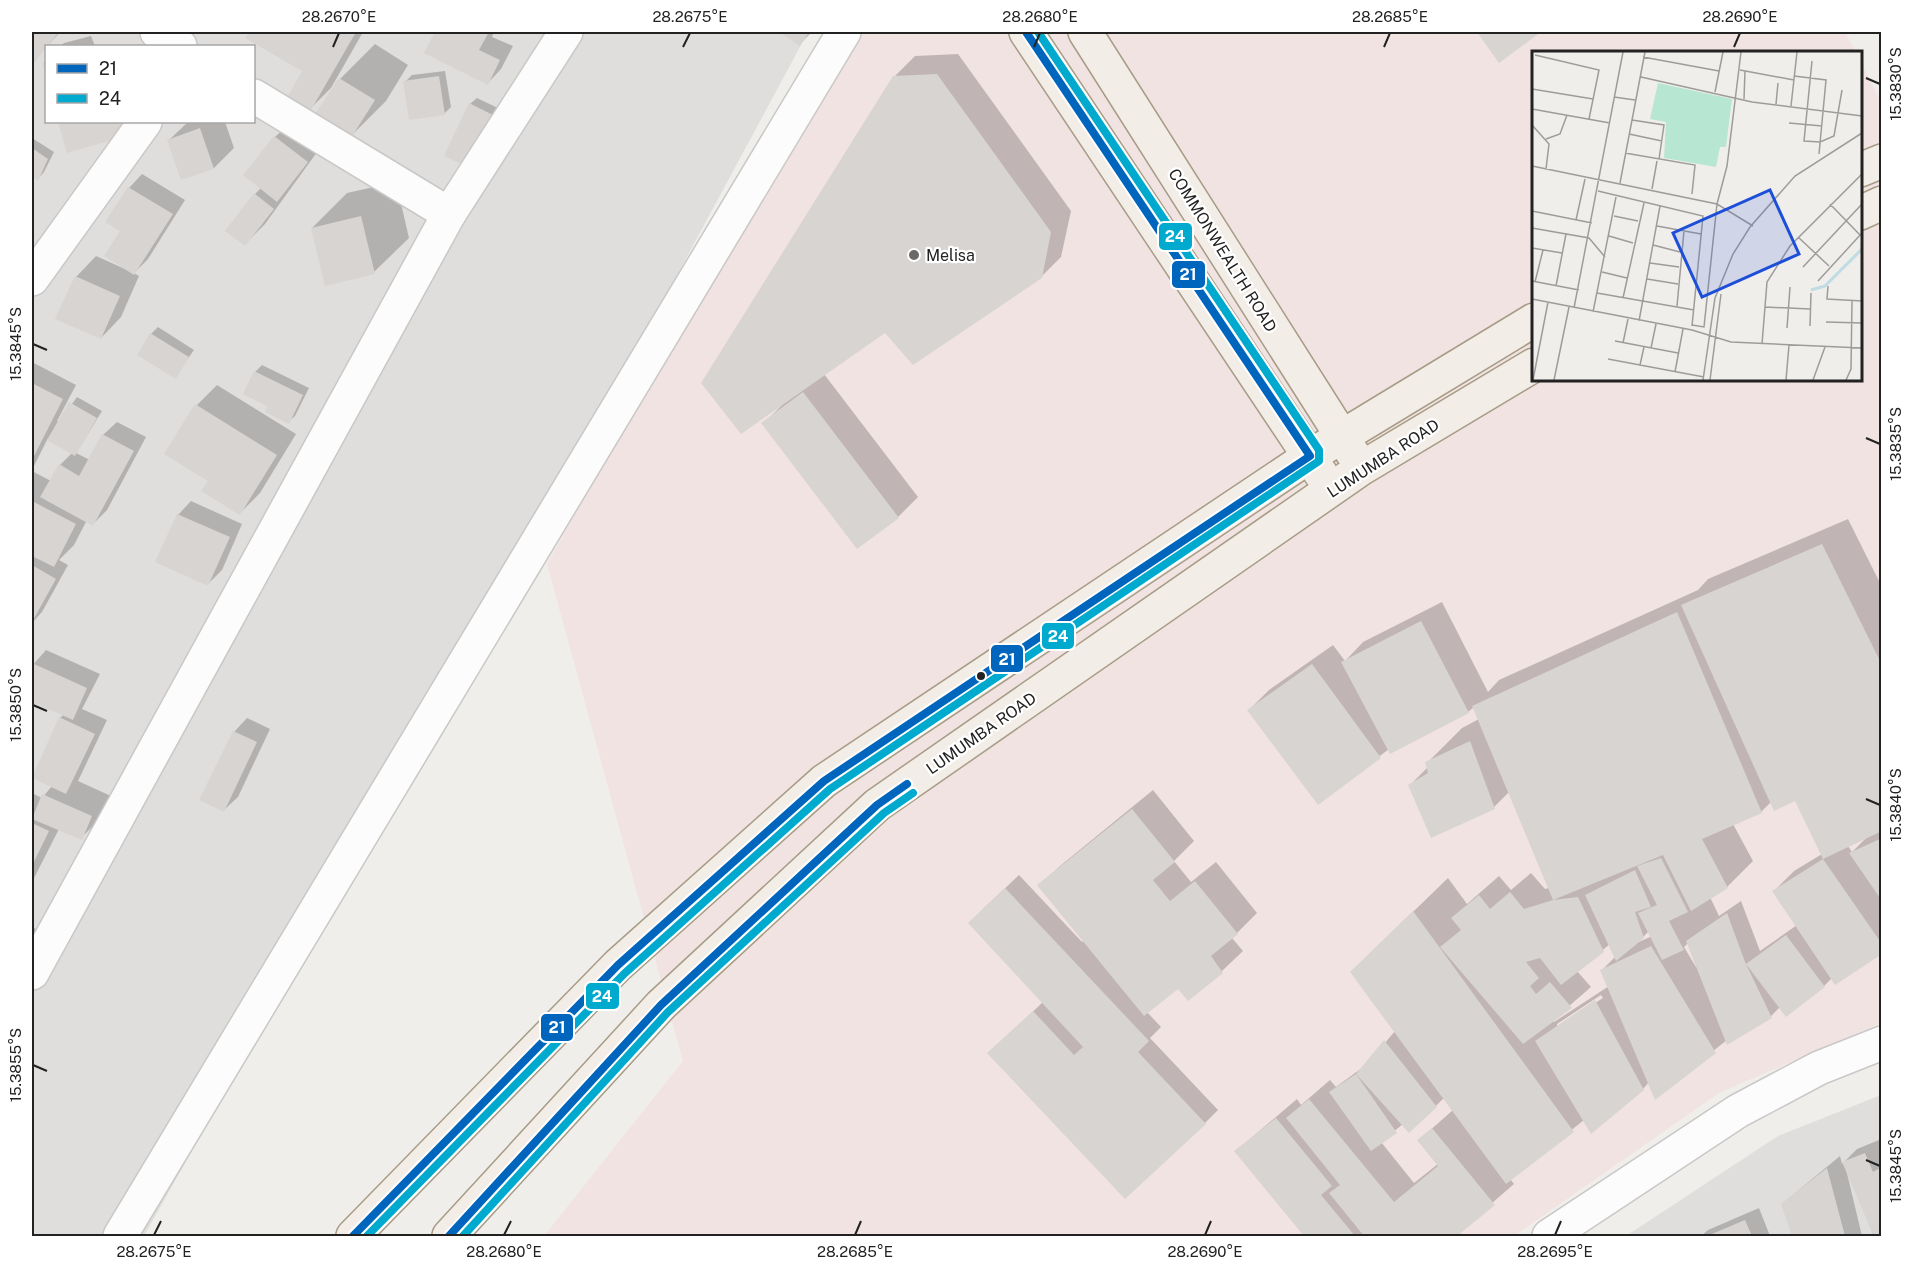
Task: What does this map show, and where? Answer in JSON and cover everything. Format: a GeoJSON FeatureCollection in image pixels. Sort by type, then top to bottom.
{"type":"FeatureCollection","features":[{"type":"Feature","properties":{"kind":"main road"},"geometry":{"type":"LineString","coordinates":[[1026,32],[1332,490]]}},
{"type":"Feature","properties":{"kind":"main road","name":"COMMONWEALTH ROAD"},"geometry":{"type":"LineString","coordinates":[[1085,32],[1362,468]]}},
{"type":"Feature","properties":{"kind":"main road"},"geometry":{"type":"LineString","coordinates":[[1862,169],[1881,161]]}},
{"type":"Feature","properties":{"kind":"main road"},"geometry":{"type":"LineString","coordinates":[[1862,212],[1881,203]]}},
{"type":"Feature","properties":{"kind":"main road"},"geometry":{"type":"LineString","coordinates":[[353,1236],[618,965],[824,781],[1310,456],[1532,321]]}},
{"type":"Feature","properties":{"kind":"main road","name":"LUMUMBA ROAD"},"geometry":{"type":"LineString","coordinates":[[449,1236],[661,1005],[877,805],[1362,468],[1532,366]]}},
{"type":"Feature","properties":{"kind":"street"},"geometry":{"type":"LineString","coordinates":[[157,32],[178,45]]}},
{"type":"Feature","properties":{"kind":"street"},"geometry":{"type":"LineString","coordinates":[[32,973],[449,214],[566,32]]}},
{"type":"Feature","properties":{"kind":"street"},"geometry":{"type":"LineString","coordinates":[[120,1236],[844,32]]}},
{"type":"Feature","properties":{"kind":"street"},"geometry":{"type":"LineString","coordinates":[[255,97],[449,214]]}},
{"type":"Feature","properties":{"kind":"street"},"geometry":{"type":"LineString","coordinates":[[32,279],[144,123]]}},
{"type":"Feature","properties":{"kind":"street"},"geometry":{"type":"LineString","coordinates":[[1549,1236],[1738,1112],[1819,1068],[1881,1043]]}},
{"type":"Feature","properties":{"kind":"shaded area"},"geometry":{"type":"Polygon","coordinates":[[[32,32],[808,32],[502,600],[144,1236],[32,1236],[32,32]]]}},
{"type":"Feature","properties":{"kind":"shaded area"},"geometry":{"type":"Polygon","coordinates":[[[848,32],[1845,32],[1855,51],[1532,51],[1532,381],[1862,381],[1862,64],[1882,104],[1881,1023],[1719,1093],[1514,1236],[544,1236],[683,1061],[547,564],[776,152],[848,32]]]}},
{"type":"Feature","properties":{"kind":"shaded area"},"geometry":{"type":"Polygon","coordinates":[[[1881,1095],[1881,1236],[1626,1236],[1778,1136],[1881,1095]]]}},
{"type":"Feature","properties":{"kind":"building"},"geometry":{"type":"Polygon","coordinates":[[[32,32],[59,32],[49,45],[45,45],[45,49],[34,63],[32,62],[32,32]]]}},
{"type":"Feature","properties":{"kind":"building"},"geometry":{"type":"Polygon","coordinates":[[[249,32],[356,32],[311,110],[288,96],[302,71],[245,38],[249,32]]]}},
{"type":"Feature","properties":{"kind":"building"},"geometry":{"type":"Polygon","coordinates":[[[435,32],[447,34],[448,32],[489,32],[479,50],[500,60],[488,85],[424,53],[435,32]]]}},
{"type":"Feature","properties":{"kind":"building"},"geometry":{"type":"Polygon","coordinates":[[[779,32],[809,32],[800,46],[779,32]]]}},
{"type":"Feature","properties":{"kind":"building"},"geometry":{"type":"Polygon","coordinates":[[[1477,32],[1541,32],[1499,63],[1477,32]]]}},
{"type":"Feature","properties":{"kind":"building","name":"Melisa"},"geometry":{"type":"Polygon","coordinates":[[[937,74],[1051,232],[1042,278],[913,365],[885,333],[741,434],[701,383],[893,76],[937,74]]]}},
{"type":"Feature","properties":{"kind":"building"},"geometry":{"type":"Polygon","coordinates":[[[439,76],[445,115],[409,120],[403,81],[439,76]]]}},
{"type":"Feature","properties":{"kind":"building"},"geometry":{"type":"Polygon","coordinates":[[[339,78],[375,100],[351,138],[315,114],[339,78]]]}},
{"type":"Feature","properties":{"kind":"building"},"geometry":{"type":"Polygon","coordinates":[[[469,103],[495,116],[470,168],[444,156],[469,103]]]}},
{"type":"Feature","properties":{"kind":"building"},"geometry":{"type":"Polygon","coordinates":[[[58,123],[125,123],[129,135],[67,153],[58,123]]]}},
{"type":"Feature","properties":{"kind":"building"},"geometry":{"type":"Polygon","coordinates":[[[200,128],[214,169],[181,180],[167,140],[200,128]]]}},
{"type":"Feature","properties":{"kind":"building"},"geometry":{"type":"Polygon","coordinates":[[[274,136],[308,162],[277,202],[243,175],[274,136]]]}},
{"type":"Feature","properties":{"kind":"building"},"geometry":{"type":"Polygon","coordinates":[[[32,148],[48,159],[38,181],[32,177],[32,148]]]}},
{"type":"Feature","properties":{"kind":"building"},"geometry":{"type":"Polygon","coordinates":[[[128,187],[173,214],[134,275],[104,256],[120,231],[105,222],[128,187]]]}},
{"type":"Feature","properties":{"kind":"building"},"geometry":{"type":"Polygon","coordinates":[[[254,193],[274,209],[245,246],[225,231],[254,193]]]}},
{"type":"Feature","properties":{"kind":"building"},"geometry":{"type":"Polygon","coordinates":[[[361,216],[375,274],[325,286],[311,228],[361,216]]]}},
{"type":"Feature","properties":{"kind":"building"},"geometry":{"type":"Polygon","coordinates":[[[75,276],[120,296],[101,339],[55,319],[75,276]]]}},
{"type":"Feature","properties":{"kind":"building"},"geometry":{"type":"Polygon","coordinates":[[[150,333],[189,357],[176,379],[137,355],[150,333]]]}},
{"type":"Feature","properties":{"kind":"building"},"geometry":{"type":"Polygon","coordinates":[[[254,371],[303,395],[289,424],[265,412],[267,406],[243,394],[254,371]]]}},
{"type":"Feature","properties":{"kind":"building"},"geometry":{"type":"Polygon","coordinates":[[[32,383],[63,399],[32,460],[32,383]]]}},
{"type":"Feature","properties":{"kind":"building"},"geometry":{"type":"Polygon","coordinates":[[[803,392],[899,518],[857,549],[761,423],[803,392]]]}},
{"type":"Feature","properties":{"kind":"building"},"geometry":{"type":"Polygon","coordinates":[[[69,402],[97,418],[75,456],[47,440],[69,402]]]}},
{"type":"Feature","properties":{"kind":"building"},"geometry":{"type":"Polygon","coordinates":[[[195,404],[277,455],[240,515],[201,491],[208,481],[164,454],[195,404]]]}},
{"type":"Feature","properties":{"kind":"building"},"geometry":{"type":"Polygon","coordinates":[[[102,434],[134,451],[93,526],[40,497],[59,464],[79,476],[102,434]]]}},
{"type":"Feature","properties":{"kind":"building"},"geometry":{"type":"Polygon","coordinates":[[[32,501],[76,524],[54,567],[32,556],[32,501]]]}},
{"type":"Feature","properties":{"kind":"building"},"geometry":{"type":"Polygon","coordinates":[[[177,514],[230,537],[208,586],[155,562],[177,514]]]}},
{"type":"Feature","properties":{"kind":"building"},"geometry":{"type":"Polygon","coordinates":[[[1822,544],[1882,665],[1882,831],[1823,859],[1795,801],[1774,811],[1681,605],[1822,544]]]}},
{"type":"Feature","properties":{"kind":"building"},"geometry":{"type":"Polygon","coordinates":[[[32,565],[56,579],[32,622],[32,565]]]}},
{"type":"Feature","properties":{"kind":"building"},"geometry":{"type":"Polygon","coordinates":[[[1677,612],[1762,813],[1702,839],[1728,888],[1691,911],[1663,855],[1553,900],[1472,706],[1677,612]]]}},
{"type":"Feature","properties":{"kind":"building"},"geometry":{"type":"Polygon","coordinates":[[[1421,621],[1469,713],[1390,754],[1341,662],[1421,621]]]}},
{"type":"Feature","properties":{"kind":"building"},"geometry":{"type":"Polygon","coordinates":[[[32,663],[87,688],[73,720],[32,702],[32,663]]]}},
{"type":"Feature","properties":{"kind":"building"},"geometry":{"type":"Polygon","coordinates":[[[1312,664],[1381,758],[1318,805],[1247,710],[1312,664]]]}},
{"type":"Feature","properties":{"kind":"building"},"geometry":{"type":"Polygon","coordinates":[[[59,717],[95,734],[66,794],[32,778],[59,717]]]}},
{"type":"Feature","properties":{"kind":"building"},"geometry":{"type":"Polygon","coordinates":[[[233,731],[257,742],[224,812],[199,800],[233,731]]]}},
{"type":"Feature","properties":{"kind":"building"},"geometry":{"type":"Polygon","coordinates":[[[1470,741],[1495,809],[1431,838],[1408,785],[1428,773],[1425,762],[1470,741]]]}},
{"type":"Feature","properties":{"kind":"building"},"geometry":{"type":"Polygon","coordinates":[[[42,794],[92,816],[82,840],[32,819],[42,794]]]}},
{"type":"Feature","properties":{"kind":"building"},"geometry":{"type":"Polygon","coordinates":[[[1132,809],[1175,862],[1153,880],[1170,901],[1195,881],[1238,934],[1211,956],[1223,973],[1188,1001],[1178,989],[1144,1016],[1037,885],[1132,809]]]}},
{"type":"Feature","properties":{"kind":"building"},"geometry":{"type":"Polygon","coordinates":[[[32,823],[49,831],[32,866],[32,823]]]}},
{"type":"Feature","properties":{"kind":"building"},"geometry":{"type":"Polygon","coordinates":[[[1882,838],[1882,901],[1849,853],[1882,838]]]}},
{"type":"Feature","properties":{"kind":"building"},"geometry":{"type":"Polygon","coordinates":[[[1661,858],[1688,912],[1669,921],[1684,950],[1662,960],[1638,913],[1657,905],[1637,866],[1661,858]]]}},
{"type":"Feature","properties":{"kind":"building"},"geometry":{"type":"Polygon","coordinates":[[[1823,859],[1882,944],[1882,954],[1835,985],[1772,891],[1823,859]]]}},
{"type":"Feature","properties":{"kind":"building"},"geometry":{"type":"Polygon","coordinates":[[[1635,870],[1651,907],[1635,912],[1644,938],[1616,961],[1585,895],[1635,870]]]}},
{"type":"Feature","properties":{"kind":"building"},"geometry":{"type":"Polygon","coordinates":[[[1005,888],[1149,1041],[1138,1052],[1206,1124],[1125,1199],[987,1053],[1033,1011],[1074,1055],[1083,1047],[968,923],[1005,888]]]}},
{"type":"Feature","properties":{"kind":"building"},"geometry":{"type":"Polygon","coordinates":[[[1510,892],[1524,909],[1553,900],[1578,897],[1604,952],[1561,985],[1540,958],[1526,962],[1539,978],[1530,986],[1536,994],[1550,982],[1572,1008],[1523,1044],[1440,947],[1461,930],[1451,918],[1479,895],[1490,909],[1510,892]]]}},
{"type":"Feature","properties":{"kind":"building"},"geometry":{"type":"Polygon","coordinates":[[[1413,911],[1574,1132],[1506,1184],[1350,972],[1413,911]]]}},
{"type":"Feature","properties":{"kind":"building"},"geometry":{"type":"Polygon","coordinates":[[[1727,913],[1745,962],[1772,1018],[1727,1045],[1686,941],[1727,913]]]}},
{"type":"Feature","properties":{"kind":"building"},"geometry":{"type":"Polygon","coordinates":[[[1786,935],[1825,987],[1786,1017],[1746,964],[1786,935]]]}},
{"type":"Feature","properties":{"kind":"building"},"geometry":{"type":"Polygon","coordinates":[[[1651,946],[1716,1053],[1655,1100],[1600,970],[1651,946]]]}},
{"type":"Feature","properties":{"kind":"building"},"geometry":{"type":"Polygon","coordinates":[[[1595,1000],[1644,1090],[1591,1134],[1535,1041],[1595,1000]]]}},
{"type":"Feature","properties":{"kind":"building"},"geometry":{"type":"Polygon","coordinates":[[[1384,1040],[1437,1107],[1409,1133],[1356,1074],[1384,1040]]]}},
{"type":"Feature","properties":{"kind":"building"},"geometry":{"type":"Polygon","coordinates":[[[1356,1074],[1397,1133],[1371,1151],[1329,1092],[1356,1074]]]}},
{"type":"Feature","properties":{"kind":"building"},"geometry":{"type":"Polygon","coordinates":[[[1309,1099],[1394,1202],[1438,1166],[1417,1140],[1432,1128],[1495,1205],[1457,1236],[1364,1236],[1329,1193],[1340,1185],[1286,1118],[1309,1099]]]}},
{"type":"Feature","properties":{"kind":"building"},"geometry":{"type":"Polygon","coordinates":[[[1276,1118],[1332,1186],[1321,1195],[1355,1236],[1304,1236],[1234,1151],[1276,1118]]]}},
{"type":"Feature","properties":{"kind":"building"},"geometry":{"type":"Polygon","coordinates":[[[1865,1153],[1873,1172],[1882,1167],[1882,1236],[1874,1236],[1842,1162],[1865,1153]]]}},
{"type":"Feature","properties":{"kind":"building"},"geometry":{"type":"Polygon","coordinates":[[[1827,1168],[1845,1236],[1792,1236],[1781,1204],[1827,1168]]]}},
{"type":"Feature","properties":{"kind":"building"},"geometry":{"type":"Polygon","coordinates":[[[1745,1220],[1752,1236],[1707,1236],[1745,1220]]]}},
{"type":"Feature","properties":{"kind":"transit line","name":"21"},"geometry":{"type":"LineString","coordinates":[[353,1236],[618,965],[824,781],[1310,456],[1026,32]]}},
{"type":"Feature","properties":{"kind":"transit line","name":"24"},"geometry":{"type":"LineString","coordinates":[[367,1236],[625,973],[830,789],[1319,461],[1319,450],[1038,32]]}},
{"type":"Feature","properties":{"kind":"transit line","name":"21"},"geometry":{"type":"LineString","coordinates":[[449,1236],[661,1005],[877,805],[907,784]]}},
{"type":"Feature","properties":{"kind":"transit line","name":"24"},"geometry":{"type":"LineString","coordinates":[[463,1236],[668,1012],[884,813],[913,793]]}},
{"type":"Feature","properties":{"kind":"place","name":"Melisa"},"geometry":{"type":"Point","coordinates":[914,255]}}]}
